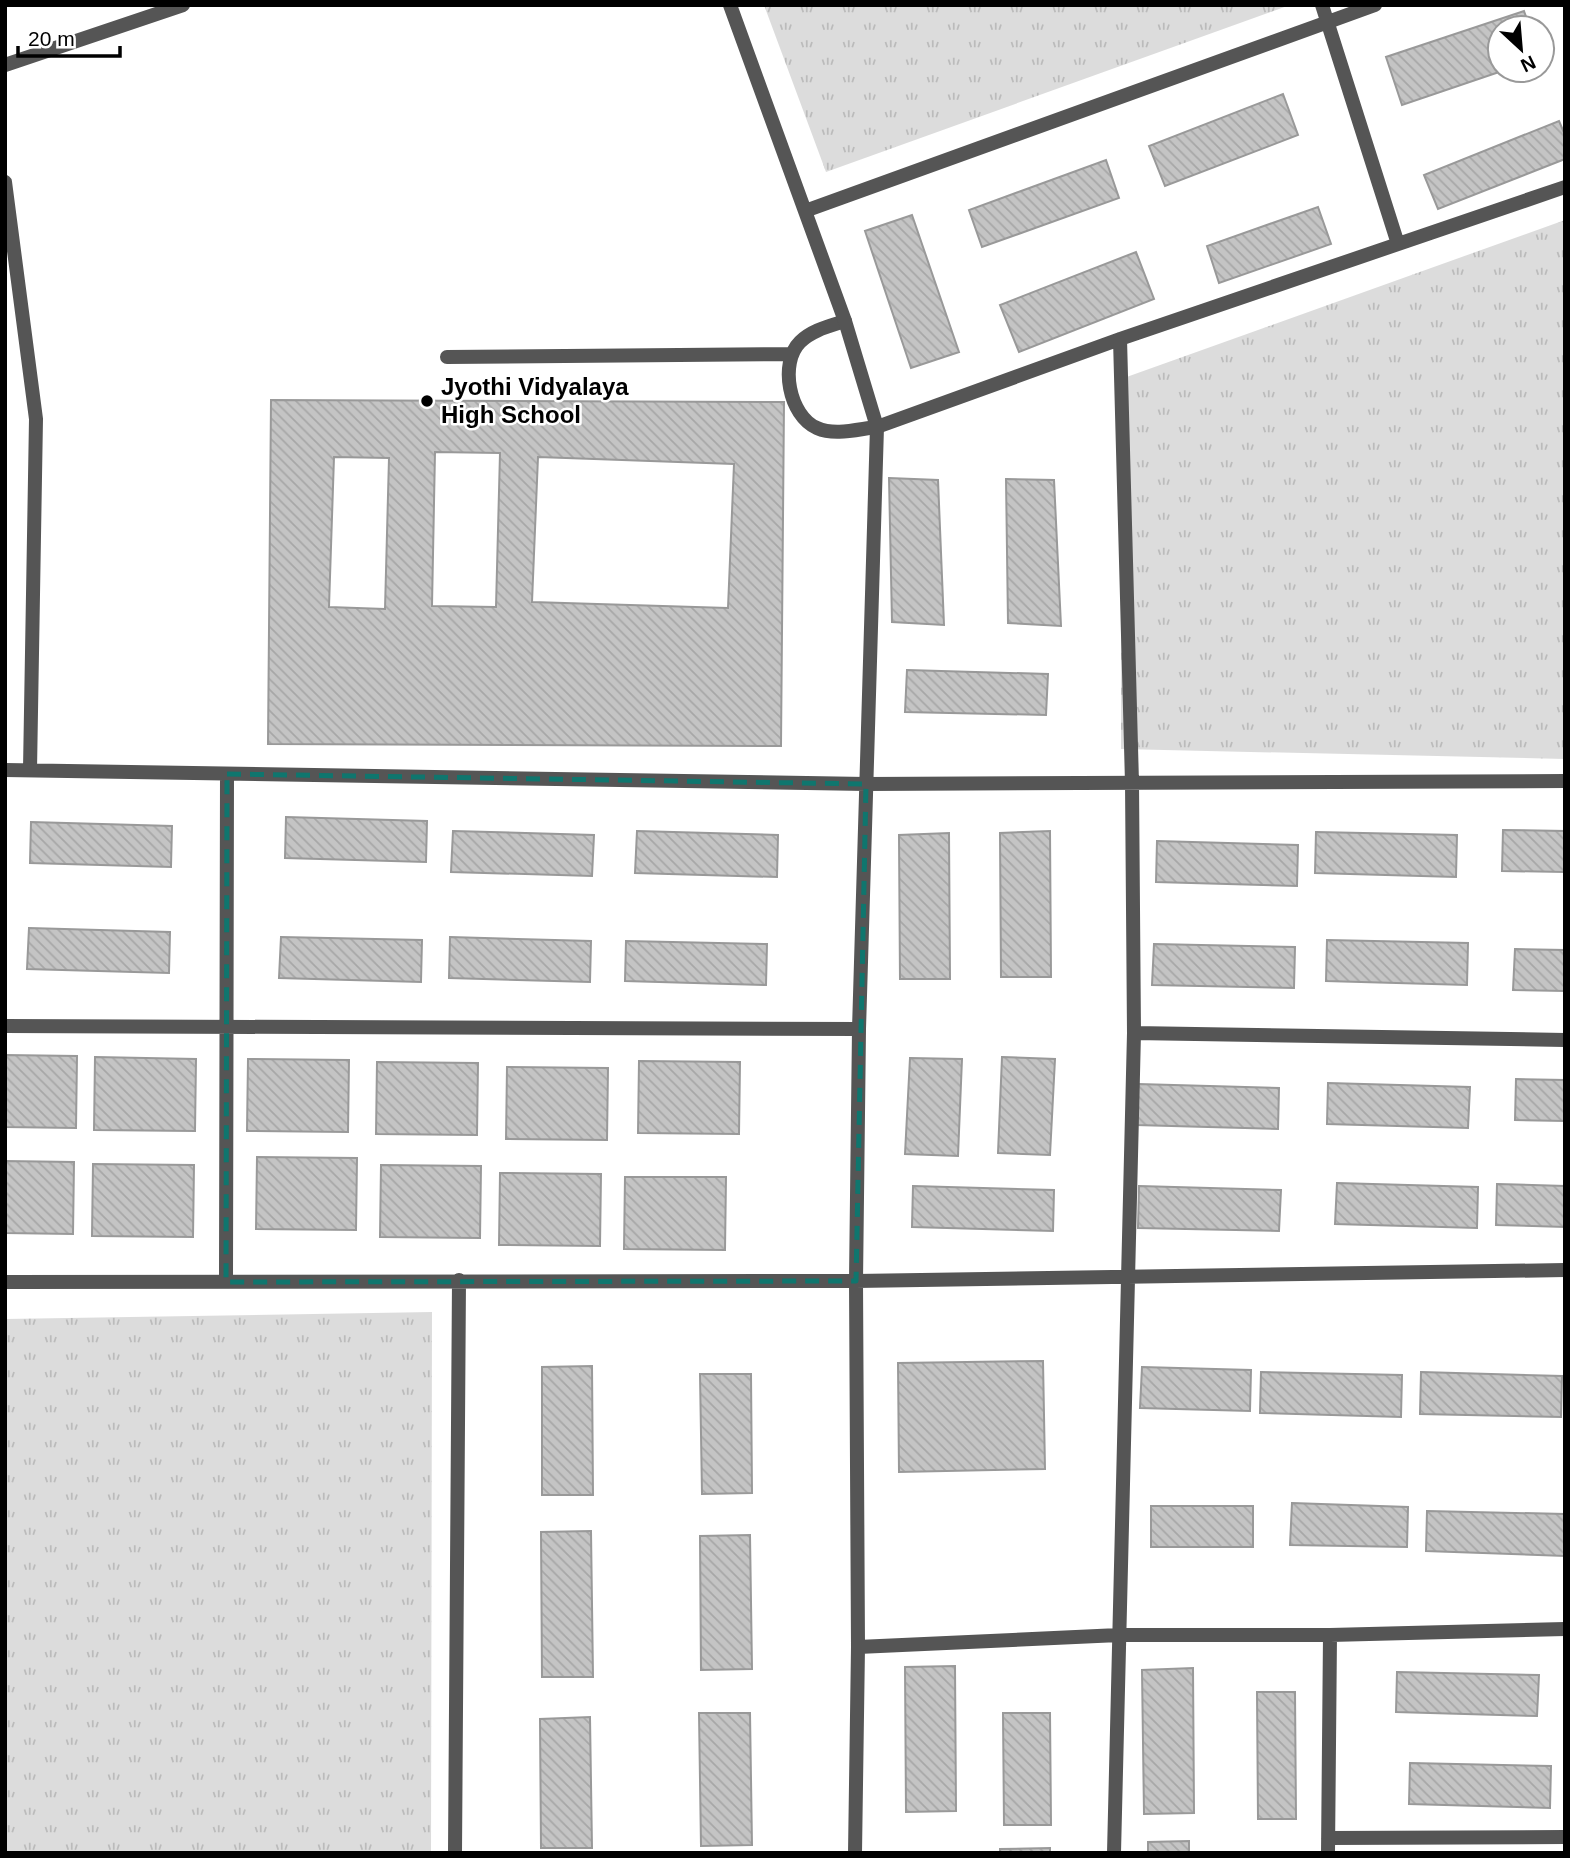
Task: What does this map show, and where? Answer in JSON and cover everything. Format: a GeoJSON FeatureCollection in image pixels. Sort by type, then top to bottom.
{"type":"FeatureCollection","features":[{"type":"Feature","properties":{"kind":"street"},"geometry":{"type":"LineString","coordinates":[[5,65],[183,5]]}},
{"type":"Feature","properties":{"kind":"street"},"geometry":{"type":"LineString","coordinates":[[730,5],[845,321],[877,427],[859,1030],[855,1853]]}},
{"type":"Feature","properties":{"kind":"street"},"geometry":{"type":"LineString","coordinates":[[1322,5],[1398,244]]}},
{"type":"Feature","properties":{"kind":"street"},"geometry":{"type":"LineString","coordinates":[[805,211],[1374,5]]}},
{"type":"Feature","properties":{"kind":"street"},"geometry":{"type":"LineString","coordinates":[[5,182],[36,419],[30,770]]}},
{"type":"Feature","properties":{"kind":"street"},"geometry":{"type":"LineString","coordinates":[[845,321],[801,341],[792,354],[788,367],[788,381],[793,398],[803,415],[815,427],[842,431],[877,427],[1120,339],[1565,187]]}},
{"type":"Feature","properties":{"kind":"street"},"geometry":{"type":"LineString","coordinates":[[1114,1853],[1134,1032],[1132,783],[1120,339]]}},
{"type":"Feature","properties":{"kind":"street"},"geometry":{"type":"LineString","coordinates":[[447,357],[792,354]]}},
{"type":"Feature","properties":{"kind":"street"},"geometry":{"type":"LineString","coordinates":[[5,770],[866,784],[1565,781]]}},
{"type":"Feature","properties":{"kind":"street"},"geometry":{"type":"LineString","coordinates":[[226,1282],[227,774]]}},
{"type":"Feature","properties":{"kind":"street"},"geometry":{"type":"LineString","coordinates":[[5,1026],[859,1030]]}},
{"type":"Feature","properties":{"kind":"street"},"geometry":{"type":"LineString","coordinates":[[1134,1032],[1565,1040]]}},
{"type":"Feature","properties":{"kind":"street"},"geometry":{"type":"LineString","coordinates":[[5,1282],[856,1281],[1565,1270]]}},
{"type":"Feature","properties":{"kind":"street"},"geometry":{"type":"LineString","coordinates":[[455,1853],[459,1280]]}},
{"type":"Feature","properties":{"kind":"street"},"geometry":{"type":"LineString","coordinates":[[858,1647],[1119,1634],[1329,1635],[1565,1629]]}},
{"type":"Feature","properties":{"kind":"street"},"geometry":{"type":"LineString","coordinates":[[1329,1635],[1328,1845],[1565,1837]]}},
{"type":"Feature","properties":{"kind":"highlighted area"},"geometry":{"type":"Polygon","coordinates":[[[227,774],[866,784],[856,1281],[226,1282],[227,774]]]}},
{"type":"Feature","properties":{"kind":"green space"},"geometry":{"type":"Polygon","coordinates":[[[764,5],[1290,5],[826,172],[764,5]]]}},
{"type":"Feature","properties":{"kind":"green space"},"geometry":{"type":"Polygon","coordinates":[[[1565,220],[1565,759],[1121,749],[1121,379],[1565,220]]]}},
{"type":"Feature","properties":{"kind":"green space"},"geometry":{"type":"Polygon","coordinates":[[[432,1312],[431,1853],[5,1853],[5,1319],[432,1312]]]}},
{"type":"Feature","properties":{"kind":"building"},"geometry":{"type":"Polygon","coordinates":[[[1486,24],[1486,76],[1402,105],[1386,57],[1486,24]]]}},
{"type":"Feature","properties":{"kind":"building"},"geometry":{"type":"Polygon","coordinates":[[[1283,94],[1298,135],[1165,186],[1149,146],[1283,94]]]}},
{"type":"Feature","properties":{"kind":"building"},"geometry":{"type":"Polygon","coordinates":[[[1559,121],[1565,135],[1565,159],[1438,209],[1424,175],[1559,121]]]}},
{"type":"Feature","properties":{"kind":"building"},"geometry":{"type":"Polygon","coordinates":[[[1106,160],[1119,198],[982,247],[969,210],[1106,160]]]}},
{"type":"Feature","properties":{"kind":"building"},"geometry":{"type":"Polygon","coordinates":[[[1318,207],[1331,244],[1219,283],[1207,246],[1318,207]]]}},
{"type":"Feature","properties":{"kind":"building"},"geometry":{"type":"Polygon","coordinates":[[[912,215],[959,352],[911,368],[865,231],[912,215]]]}},
{"type":"Feature","properties":{"kind":"building"},"geometry":{"type":"Polygon","coordinates":[[[1136,252],[1154,299],[1019,352],[1000,305],[1136,252]]]}},
{"type":"Feature","properties":{"kind":"building"},"geometry":{"type":"Polygon","coordinates":[[[271,400],[784,402],[781,746],[268,744],[271,400]],[[435,452],[432,606],[496,607],[500,453],[435,452]],[[334,457],[329,607],[385,609],[389,458],[334,457]],[[538,457],[532,602],[728,608],[734,464],[538,457]]]}},
{"type":"Feature","properties":{"kind":"building"},"geometry":{"type":"Polygon","coordinates":[[[889,478],[938,480],[944,625],[892,622],[889,478]]]}},
{"type":"Feature","properties":{"kind":"building"},"geometry":{"type":"Polygon","coordinates":[[[1006,479],[1054,480],[1061,626],[1008,623],[1006,479]]]}},
{"type":"Feature","properties":{"kind":"building"},"geometry":{"type":"Polygon","coordinates":[[[907,670],[1048,674],[1046,715],[905,712],[907,670]]]}},
{"type":"Feature","properties":{"kind":"building"},"geometry":{"type":"Polygon","coordinates":[[[286,817],[427,821],[426,862],[285,858],[286,817]]]}},
{"type":"Feature","properties":{"kind":"building"},"geometry":{"type":"Polygon","coordinates":[[[31,822],[172,826],[171,867],[30,863],[31,822]]]}},
{"type":"Feature","properties":{"kind":"building"},"geometry":{"type":"Polygon","coordinates":[[[1503,830],[1565,831],[1565,872],[1502,871],[1503,830]]]}},
{"type":"Feature","properties":{"kind":"building"},"geometry":{"type":"Polygon","coordinates":[[[453,831],[594,835],[592,876],[451,872],[453,831]]]}},
{"type":"Feature","properties":{"kind":"building"},"geometry":{"type":"Polygon","coordinates":[[[637,831],[778,835],[777,877],[635,873],[637,831]]]}},
{"type":"Feature","properties":{"kind":"building"},"geometry":{"type":"Polygon","coordinates":[[[1050,831],[1051,977],[1001,977],[1000,833],[1050,831]]]}},
{"type":"Feature","properties":{"kind":"building"},"geometry":{"type":"Polygon","coordinates":[[[1316,832],[1457,835],[1456,877],[1315,873],[1316,832]]]}},
{"type":"Feature","properties":{"kind":"building"},"geometry":{"type":"Polygon","coordinates":[[[949,833],[950,979],[900,979],[899,835],[949,833]]]}},
{"type":"Feature","properties":{"kind":"building"},"geometry":{"type":"Polygon","coordinates":[[[1157,841],[1298,845],[1297,886],[1156,882],[1157,841]]]}},
{"type":"Feature","properties":{"kind":"building"},"geometry":{"type":"Polygon","coordinates":[[[29,928],[170,932],[169,973],[27,969],[29,928]]]}},
{"type":"Feature","properties":{"kind":"building"},"geometry":{"type":"Polygon","coordinates":[[[281,937],[422,940],[421,982],[279,978],[281,937]]]}},
{"type":"Feature","properties":{"kind":"building"},"geometry":{"type":"Polygon","coordinates":[[[450,937],[591,941],[590,982],[449,978],[450,937]]]}},
{"type":"Feature","properties":{"kind":"building"},"geometry":{"type":"Polygon","coordinates":[[[1327,940],[1468,943],[1467,985],[1326,981],[1327,940]]]}},
{"type":"Feature","properties":{"kind":"building"},"geometry":{"type":"Polygon","coordinates":[[[626,941],[767,944],[766,985],[625,981],[626,941]]]}},
{"type":"Feature","properties":{"kind":"building"},"geometry":{"type":"Polygon","coordinates":[[[1154,944],[1295,947],[1294,988],[1152,985],[1154,944]]]}},
{"type":"Feature","properties":{"kind":"building"},"geometry":{"type":"Polygon","coordinates":[[[1515,949],[1565,950],[1565,991],[1513,990],[1515,949]]]}},
{"type":"Feature","properties":{"kind":"building"},"geometry":{"type":"Polygon","coordinates":[[[5,1055],[77,1056],[76,1128],[5,1127],[5,1055]]]}},
{"type":"Feature","properties":{"kind":"building"},"geometry":{"type":"Polygon","coordinates":[[[95,1057],[196,1059],[195,1131],[94,1130],[95,1057]]]}},
{"type":"Feature","properties":{"kind":"building"},"geometry":{"type":"Polygon","coordinates":[[[1002,1057],[1055,1059],[1050,1155],[998,1153],[1002,1057]]]}},
{"type":"Feature","properties":{"kind":"building"},"geometry":{"type":"Polygon","coordinates":[[[910,1058],[962,1059],[958,1156],[905,1154],[910,1058]]]}},
{"type":"Feature","properties":{"kind":"building"},"geometry":{"type":"Polygon","coordinates":[[[248,1059],[349,1060],[348,1132],[247,1131],[248,1059]]]}},
{"type":"Feature","properties":{"kind":"building"},"geometry":{"type":"Polygon","coordinates":[[[639,1061],[740,1062],[739,1134],[638,1133],[639,1061]]]}},
{"type":"Feature","properties":{"kind":"building"},"geometry":{"type":"Polygon","coordinates":[[[377,1062],[478,1063],[477,1135],[376,1134],[377,1062]]]}},
{"type":"Feature","properties":{"kind":"building"},"geometry":{"type":"Polygon","coordinates":[[[507,1067],[608,1068],[607,1140],[506,1139],[507,1067]]]}},
{"type":"Feature","properties":{"kind":"building"},"geometry":{"type":"Polygon","coordinates":[[[1516,1079],[1565,1080],[1565,1121],[1515,1120],[1516,1079]]]}},
{"type":"Feature","properties":{"kind":"building"},"geometry":{"type":"Polygon","coordinates":[[[1328,1083],[1470,1087],[1468,1128],[1327,1124],[1328,1083]]]}},
{"type":"Feature","properties":{"kind":"building"},"geometry":{"type":"Polygon","coordinates":[[[1138,1084],[1279,1088],[1278,1129],[1136,1125],[1138,1084]]]}},
{"type":"Feature","properties":{"kind":"building"},"geometry":{"type":"Polygon","coordinates":[[[257,1157],[357,1158],[356,1230],[256,1229],[257,1157]]]}},
{"type":"Feature","properties":{"kind":"building"},"geometry":{"type":"Polygon","coordinates":[[[5,1161],[74,1162],[73,1234],[5,1233],[5,1161]]]}},
{"type":"Feature","properties":{"kind":"building"},"geometry":{"type":"Polygon","coordinates":[[[93,1164],[194,1165],[193,1237],[92,1236],[93,1164]]]}},
{"type":"Feature","properties":{"kind":"building"},"geometry":{"type":"Polygon","coordinates":[[[381,1165],[481,1166],[480,1238],[380,1237],[381,1165]]]}},
{"type":"Feature","properties":{"kind":"building"},"geometry":{"type":"Polygon","coordinates":[[[500,1173],[601,1174],[600,1246],[499,1245],[500,1173]]]}},
{"type":"Feature","properties":{"kind":"building"},"geometry":{"type":"Polygon","coordinates":[[[625,1177],[726,1177],[725,1250],[624,1249],[625,1177]]]}},
{"type":"Feature","properties":{"kind":"building"},"geometry":{"type":"Polygon","coordinates":[[[1337,1183],[1478,1187],[1477,1228],[1335,1224],[1337,1183]]]}},
{"type":"Feature","properties":{"kind":"building"},"geometry":{"type":"Polygon","coordinates":[[[1497,1184],[1565,1186],[1565,1227],[1496,1225],[1497,1184]]]}},
{"type":"Feature","properties":{"kind":"building"},"geometry":{"type":"Polygon","coordinates":[[[913,1186],[1054,1190],[1053,1231],[912,1227],[913,1186]]]}},
{"type":"Feature","properties":{"kind":"building"},"geometry":{"type":"Polygon","coordinates":[[[1139,1186],[1281,1190],[1279,1231],[1138,1228],[1139,1186]]]}},
{"type":"Feature","properties":{"kind":"building"},"geometry":{"type":"Polygon","coordinates":[[[1043,1361],[1045,1469],[899,1472],[898,1363],[1043,1361]]]}},
{"type":"Feature","properties":{"kind":"building"},"geometry":{"type":"Polygon","coordinates":[[[592,1366],[593,1495],[542,1495],[542,1367],[592,1366]]]}},
{"type":"Feature","properties":{"kind":"building"},"geometry":{"type":"Polygon","coordinates":[[[1142,1367],[1251,1370],[1250,1411],[1140,1408],[1142,1367]]]}},
{"type":"Feature","properties":{"kind":"building"},"geometry":{"type":"Polygon","coordinates":[[[1261,1372],[1402,1375],[1401,1417],[1260,1413],[1261,1372]]]}},
{"type":"Feature","properties":{"kind":"building"},"geometry":{"type":"Polygon","coordinates":[[[1421,1372],[1562,1376],[1561,1417],[1420,1414],[1421,1372]]]}},
{"type":"Feature","properties":{"kind":"building"},"geometry":{"type":"Polygon","coordinates":[[[700,1374],[751,1374],[752,1493],[702,1494],[700,1374]]]}},
{"type":"Feature","properties":{"kind":"building"},"geometry":{"type":"Polygon","coordinates":[[[1292,1503],[1408,1507],[1407,1547],[1290,1545],[1292,1503]]]}},
{"type":"Feature","properties":{"kind":"building"},"geometry":{"type":"Polygon","coordinates":[[[1151,1506],[1253,1506],[1253,1547],[1151,1547],[1151,1506]]]}},
{"type":"Feature","properties":{"kind":"building"},"geometry":{"type":"Polygon","coordinates":[[[1427,1511],[1565,1514],[1565,1556],[1426,1551],[1427,1511]]]}},
{"type":"Feature","properties":{"kind":"building"},"geometry":{"type":"Polygon","coordinates":[[[591,1531],[593,1677],[542,1677],[541,1532],[591,1531]]]}},
{"type":"Feature","properties":{"kind":"building"},"geometry":{"type":"Polygon","coordinates":[[[750,1535],[752,1669],[701,1670],[700,1536],[750,1535]]]}},
{"type":"Feature","properties":{"kind":"building"},"geometry":{"type":"Polygon","coordinates":[[[955,1666],[956,1811],[906,1812],[905,1667],[955,1666]]]}},
{"type":"Feature","properties":{"kind":"building"},"geometry":{"type":"Polygon","coordinates":[[[1193,1668],[1194,1813],[1144,1814],[1142,1670],[1193,1668]]]}},
{"type":"Feature","properties":{"kind":"building"},"geometry":{"type":"Polygon","coordinates":[[[1397,1672],[1539,1675],[1537,1716],[1396,1712],[1397,1672]]]}},
{"type":"Feature","properties":{"kind":"building"},"geometry":{"type":"Polygon","coordinates":[[[1257,1692],[1295,1692],[1296,1819],[1258,1819],[1257,1692]]]}},
{"type":"Feature","properties":{"kind":"building"},"geometry":{"type":"Polygon","coordinates":[[[699,1713],[750,1713],[752,1845],[701,1846],[699,1713]]]}},
{"type":"Feature","properties":{"kind":"building"},"geometry":{"type":"Polygon","coordinates":[[[1003,1713],[1050,1713],[1051,1825],[1004,1825],[1003,1713]]]}},
{"type":"Feature","properties":{"kind":"building"},"geometry":{"type":"Polygon","coordinates":[[[590,1717],[592,1848],[541,1848],[540,1719],[590,1717]]]}},
{"type":"Feature","properties":{"kind":"building"},"geometry":{"type":"Polygon","coordinates":[[[1410,1763],[1551,1766],[1550,1808],[1409,1804],[1410,1763]]]}},
{"type":"Feature","properties":{"kind":"building"},"geometry":{"type":"Polygon","coordinates":[[[1189,1841],[1189,1853],[1148,1853],[1148,1842],[1189,1841]]]}},
{"type":"Feature","properties":{"kind":"building"},"geometry":{"type":"Polygon","coordinates":[[[1050,1848],[1050,1853],[1000,1853],[1000,1849],[1050,1848]]]}},
{"type":"Feature","properties":{"kind":"place","name":"Jyothi Vidyalaya High School"},"geometry":{"type":"Point","coordinates":[427,401]}}]}
